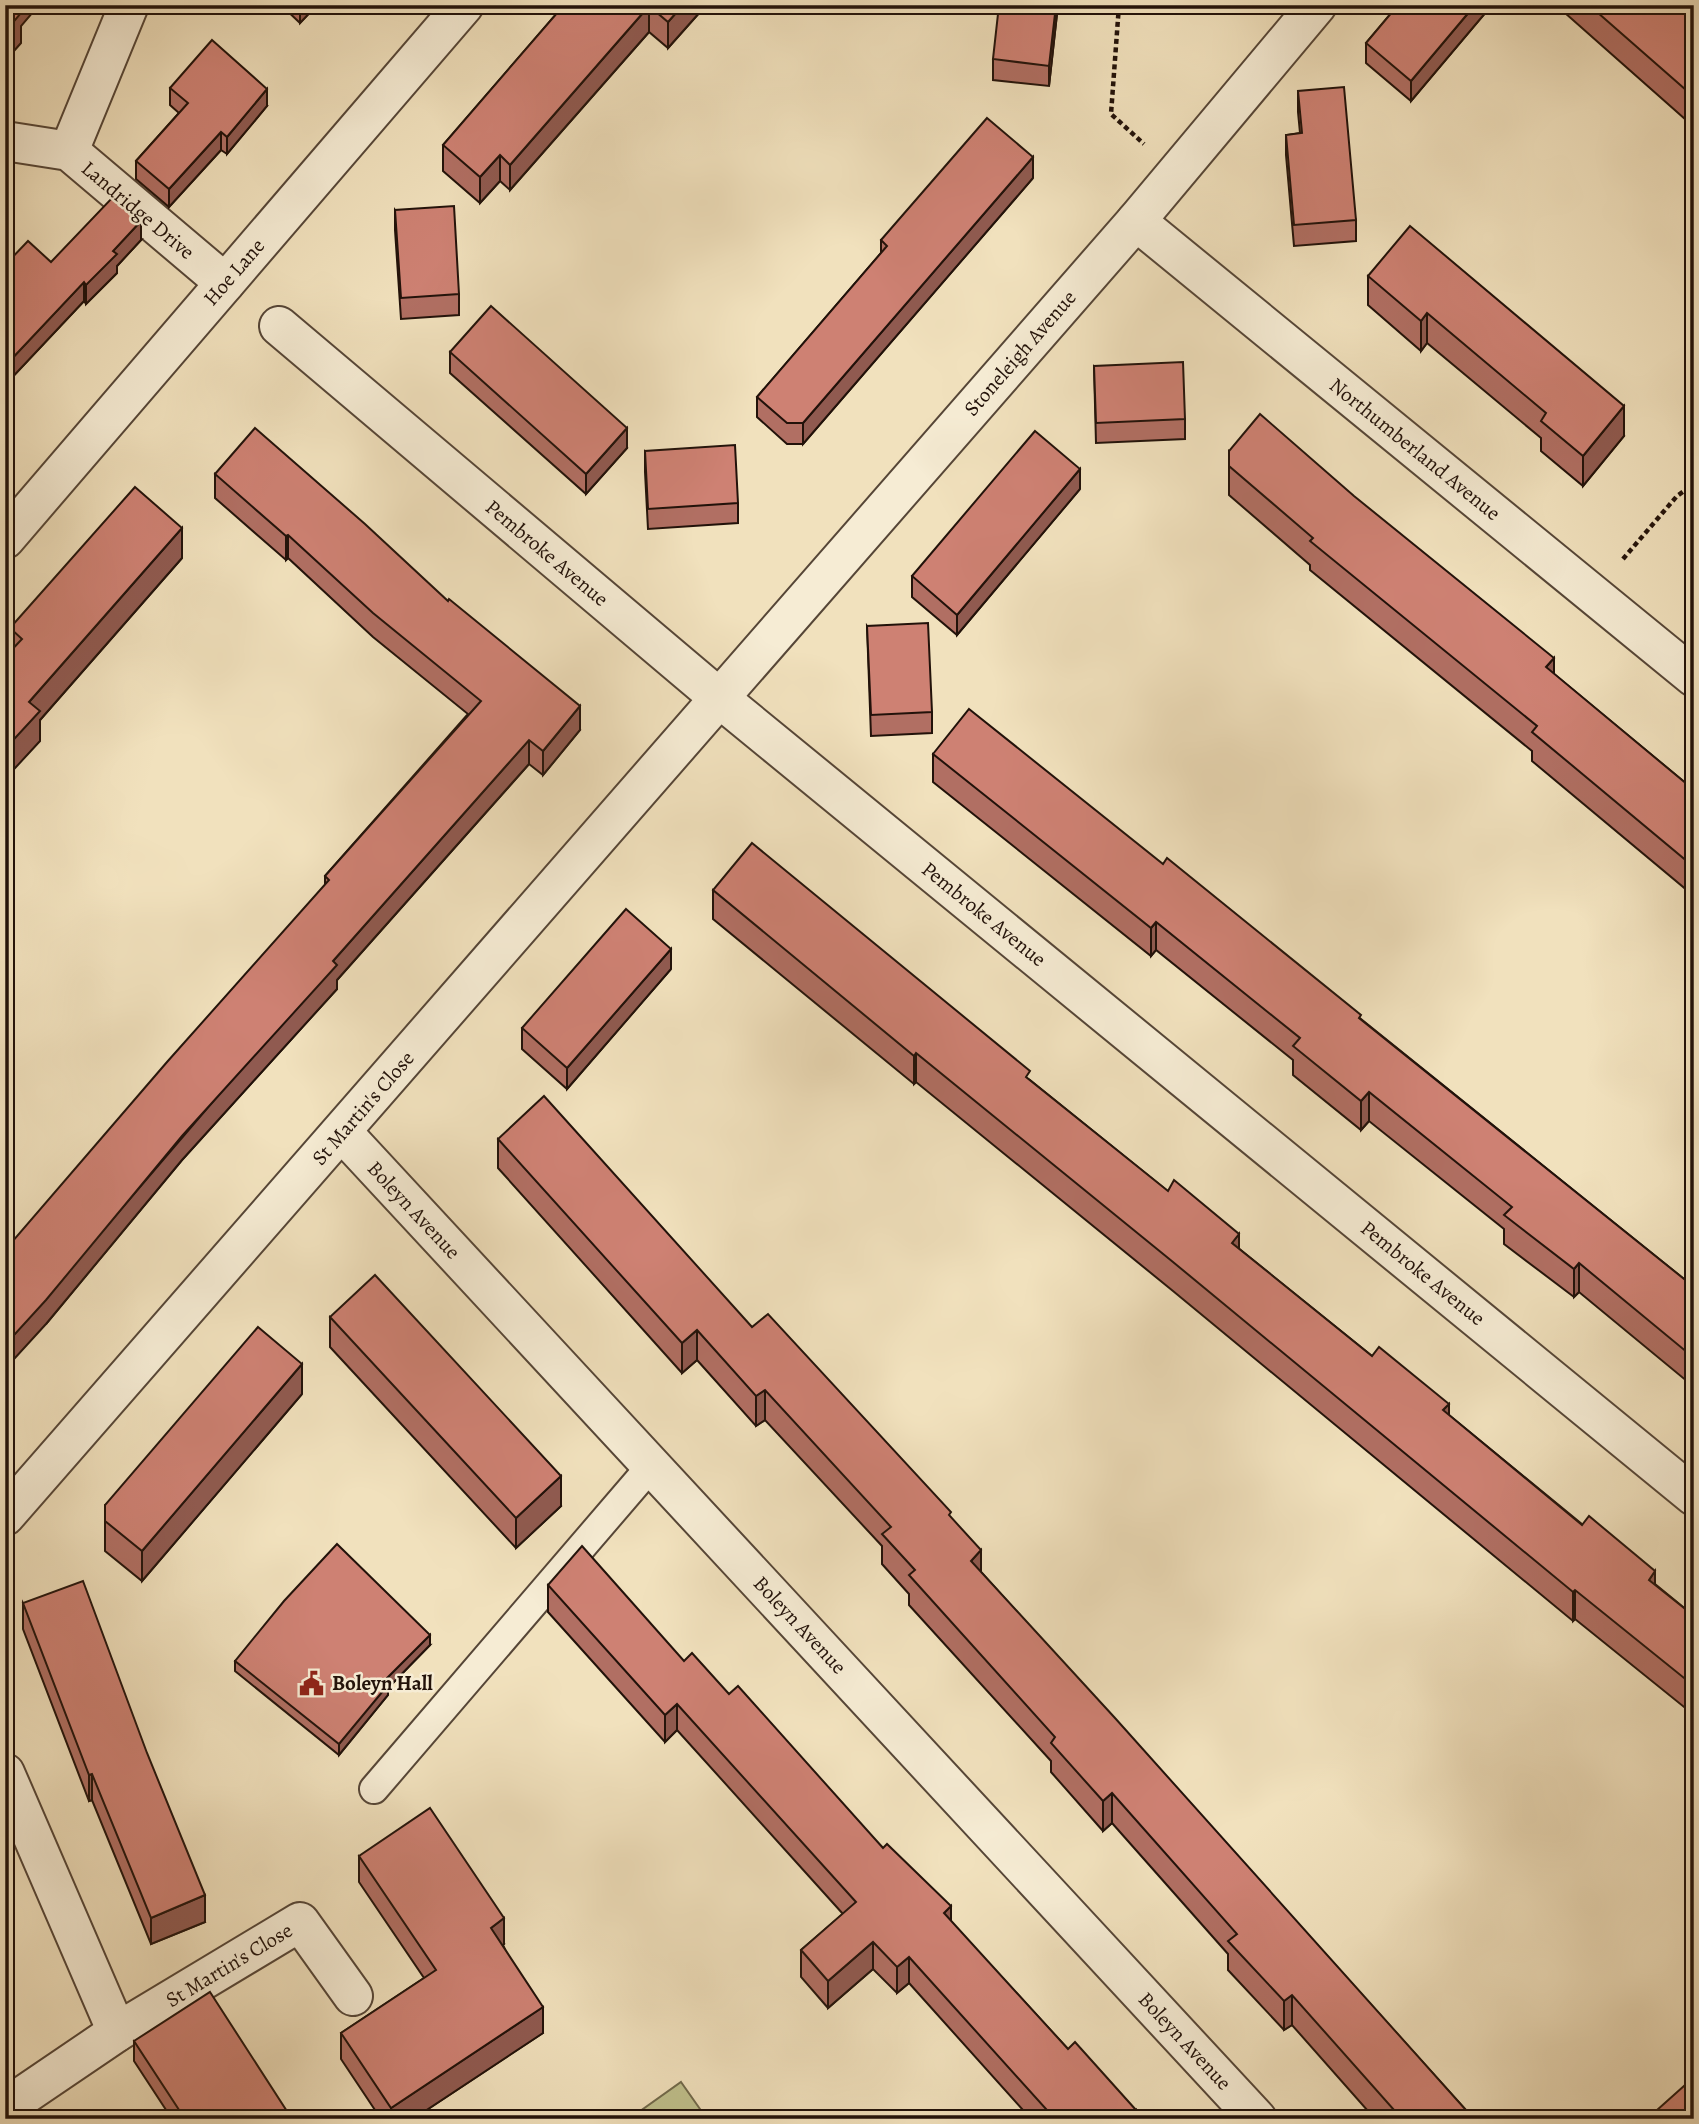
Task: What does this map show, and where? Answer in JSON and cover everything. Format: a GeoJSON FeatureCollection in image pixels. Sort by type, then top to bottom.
{"type":"FeatureCollection","features":[{"type":"Feature","properties":{"kind":"street"},"geometry":{"type":"LineString","coordinates":[[69,151],[129,5]]}},
{"type":"Feature","properties":{"kind":"street","name":"Hoe Lane"},"geometry":{"type":"LineString","coordinates":[[5,539],[464,5]]}},
{"type":"Feature","properties":{"kind":"street","name":"Stoneleigh Avenue"},"geometry":{"type":"LineString","coordinates":[[718,697],[1136,221],[1317,5]]}},
{"type":"Feature","properties":{"kind":"street","name":"Landridge Drive"},"geometry":{"type":"LineString","coordinates":[[5,141],[69,151],[225,283]]}},
{"type":"Feature","properties":{"kind":"street","name":"Northumberland Avenue"},"geometry":{"type":"LineString","coordinates":[[1136,221],[1694,677]]}},
{"type":"Feature","properties":{"kind":"street","name":"Pembroke Avenue"},"geometry":{"type":"LineString","coordinates":[[279,326],[718,697],[1694,1496]]}},
{"type":"Feature","properties":{"kind":"street","name":"St Martin's Close"},"geometry":{"type":"LineString","coordinates":[[5,1516],[718,697]]}},
{"type":"Feature","properties":{"kind":"street","name":"Boleyn Avenue"},"geometry":{"type":"LineString","coordinates":[[342,1132],[1257,2119]]}},
{"type":"Feature","properties":{"kind":"street"},"geometry":{"type":"LineString","coordinates":[[5,1773],[117,2032]]}},
{"type":"Feature","properties":{"kind":"street","name":"St Martin's Close"},"geometry":{"type":"LineString","coordinates":[[5,2108],[117,2032],[300,1922],[353,1996]]}},
{"type":"Feature","properties":{"kind":"lane"},"geometry":{"type":"LineString","coordinates":[[374,1788],[652,1465]]}},
{"type":"Feature","properties":{"kind":"path"},"geometry":{"type":"LineString","coordinates":[[1119,5],[1111,114],[1175,173]]}},
{"type":"Feature","properties":{"kind":"path"},"geometry":{"type":"LineString","coordinates":[[1593,594],[1677,496],[1694,484]]}},
{"type":"Feature","properties":{"kind":"green space"},"geometry":{"type":"Polygon","coordinates":[[[681,2082],[707,2119],[629,2119],[681,2082]]]}},
{"type":"Feature","properties":{"kind":"building"},"geometry":{"type":"Polygon","coordinates":[[[5,5],[13,5],[21,13],[5,32],[5,5]]]}},
{"type":"Feature","properties":{"kind":"building"},"geometry":{"type":"Polygon","coordinates":[[[564,5],[683,5],[668,22],[649,6],[510,165],[500,155],[480,177],[443,145],[564,5]]]}},
{"type":"Feature","properties":{"kind":"building"},"geometry":{"type":"Polygon","coordinates":[[[999,5],[1056,5],[1049,66],[993,59],[999,5]]]}},
{"type":"Feature","properties":{"kind":"building"},"geometry":{"type":"Polygon","coordinates":[[[1398,5],[1475,5],[1411,81],[1366,43],[1398,5]]]}},
{"type":"Feature","properties":{"kind":"building"},"geometry":{"type":"Polygon","coordinates":[[[1589,5],[1683,5],[1694,14],[1694,97],[1589,5]]]}},
{"type":"Feature","properties":{"kind":"building"},"geometry":{"type":"Polygon","coordinates":[[[212,40],[267,89],[227,137],[221,132],[169,189],[136,161],[188,103],[170,88],[212,40]]]}},
{"type":"Feature","properties":{"kind":"building"},"geometry":{"type":"Polygon","coordinates":[[[1344,87],[1356,220],[1294,225],[1286,135],[1302,133],[1298,91],[1344,87]]]}},
{"type":"Feature","properties":{"kind":"building"},"geometry":{"type":"Polygon","coordinates":[[[987,118],[1033,157],[803,423],[787,423],[757,397],[887,246],[881,240],[987,118]]]}},
{"type":"Feature","properties":{"kind":"building"},"geometry":{"type":"Polygon","coordinates":[[[112,198],[141,221],[113,251],[117,254],[86,285],[84,282],[5,366],[5,265],[28,241],[51,262],[112,198]]]}},
{"type":"Feature","properties":{"kind":"building"},"geometry":{"type":"Polygon","coordinates":[[[454,206],[459,294],[401,298],[395,210],[454,206]]]}},
{"type":"Feature","properties":{"kind":"building"},"geometry":{"type":"Polygon","coordinates":[[[1410,226],[1624,406],[1583,456],[1541,421],[1546,413],[1427,313],[1421,321],[1368,276],[1410,226]]]}},
{"type":"Feature","properties":{"kind":"building"},"geometry":{"type":"Polygon","coordinates":[[[491,306],[627,428],[586,474],[450,352],[491,306]]]}},
{"type":"Feature","properties":{"kind":"building"},"geometry":{"type":"Polygon","coordinates":[[[1694,353],[1694,406],[1687,354],[1694,353]]]}},
{"type":"Feature","properties":{"kind":"building"},"geometry":{"type":"Polygon","coordinates":[[[1183,362],[1185,419],[1096,423],[1094,366],[1183,362]]]}},
{"type":"Feature","properties":{"kind":"building"},"geometry":{"type":"Polygon","coordinates":[[[1260,414],[1354,496],[1554,658],[1546,667],[1694,790],[1694,867],[1532,732],[1537,726],[1310,541],[1313,538],[1229,466],[1229,451],[1260,414]]]}},
{"type":"Feature","properties":{"kind":"building"},"geometry":{"type":"Polygon","coordinates":[[[255,428],[448,601],[449,599],[580,706],[543,751],[529,740],[333,961],[337,965],[182,1136],[46,1300],[5,1345],[5,1250],[329,880],[325,876],[481,701],[373,613],[288,535],[215,474],[255,428]]]}},
{"type":"Feature","properties":{"kind":"building"},"geometry":{"type":"Polygon","coordinates":[[[1035,431],[1080,469],[957,615],[912,576],[1035,431]]]}},
{"type":"Feature","properties":{"kind":"building"},"geometry":{"type":"Polygon","coordinates":[[[735,445],[738,503],[648,509],[645,451],[735,445]]]}},
{"type":"Feature","properties":{"kind":"building"},"geometry":{"type":"Polygon","coordinates":[[[135,487],[182,528],[29,702],[40,711],[5,749],[5,657],[22,639],[10,628],[135,487]]]}},
{"type":"Feature","properties":{"kind":"building"},"geometry":{"type":"Polygon","coordinates":[[[928,623],[932,712],[871,715],[867,626],[928,623]]]}},
{"type":"Feature","properties":{"kind":"building"},"geometry":{"type":"Polygon","coordinates":[[[969,709],[1163,864],[1167,858],[1361,1015],[1359,1018],[1694,1287],[1694,1358],[1579,1263],[1574,1269],[1504,1215],[1512,1207],[1369,1092],[1361,1101],[1293,1046],[1300,1038],[1156,922],[1151,928],[933,754],[969,709]]]}},
{"type":"Feature","properties":{"kind":"building"},"geometry":{"type":"Polygon","coordinates":[[[752,843],[1030,1071],[1026,1077],[1168,1191],[1174,1180],[1239,1234],[1232,1243],[1372,1356],[1379,1347],[1449,1404],[1443,1410],[1582,1525],[1589,1516],[1655,1571],[1649,1580],[1694,1616],[1694,1686],[1575,1590],[1573,1592],[1173,1262],[916,1053],[914,1056],[713,890],[752,843]]]}},
{"type":"Feature","properties":{"kind":"building"},"geometry":{"type":"Polygon","coordinates":[[[626,909],[671,949],[567,1068],[522,1028],[626,909]]]}},
{"type":"Feature","properties":{"kind":"building"},"geometry":{"type":"Polygon","coordinates":[[[544,1096],[752,1327],[768,1314],[951,1512],[949,1515],[981,1550],[971,1561],[1474,2119],[1402,2119],[1292,1995],[1284,2001],[1228,1941],[1237,1934],[1112,1793],[1103,1801],[1051,1743],[1055,1737],[909,1575],[915,1570],[882,1534],[891,1527],[765,1390],[756,1396],[697,1330],[682,1343],[498,1139],[544,1096]]]}},
{"type":"Feature","properties":{"kind":"building"},"geometry":{"type":"Polygon","coordinates":[[[375,1275],[561,1476],[516,1518],[330,1317],[375,1275]]]}},
{"type":"Feature","properties":{"kind":"building"},"geometry":{"type":"Polygon","coordinates":[[[258,1327],[302,1364],[142,1551],[105,1521],[105,1505],[258,1327]]]}},
{"type":"Feature","properties":{"kind":"building"},"geometry":{"type":"Polygon","coordinates":[[[337,1544],[430,1635],[384,1681],[388,1685],[339,1744],[235,1661],[284,1601],[337,1544]]]}},
{"type":"Feature","properties":{"kind":"building"},"geometry":{"type":"Polygon","coordinates":[[[582,1546],[684,1661],[692,1653],[729,1694],[738,1686],[883,1848],[887,1844],[951,1906],[944,1913],[1068,2049],[1075,2042],[1136,2110],[1128,2117],[1130,2119],[1055,2119],[909,1957],[897,1967],[873,1942],[828,1981],[801,1950],[856,1902],[677,1704],[665,1715],[548,1585],[582,1546]]]}},
{"type":"Feature","properties":{"kind":"building"},"geometry":{"type":"Polygon","coordinates":[[[83,1581],[147,1753],[205,1895],[151,1918],[92,1774],[89,1775],[23,1603],[83,1581]]]}},
{"type":"Feature","properties":{"kind":"building"},"geometry":{"type":"Polygon","coordinates":[[[430,1808],[504,1918],[491,1928],[543,2007],[391,2108],[341,2033],[436,1970],[359,1856],[430,1808]]]}},
{"type":"Feature","properties":{"kind":"building"},"geometry":{"type":"Polygon","coordinates":[[[210,1992],[292,2119],[185,2119],[134,2041],[210,1992]]]}},
{"type":"Feature","properties":{"kind":"building"},"geometry":{"type":"Polygon","coordinates":[[[1694,2077],[1694,2119],[1647,2119],[1694,2077]]]}},
{"type":"Feature","properties":{"kind":"place","name":"Boleyn Hall"},"geometry":{"type":"Point","coordinates":[312,1683]}}]}
